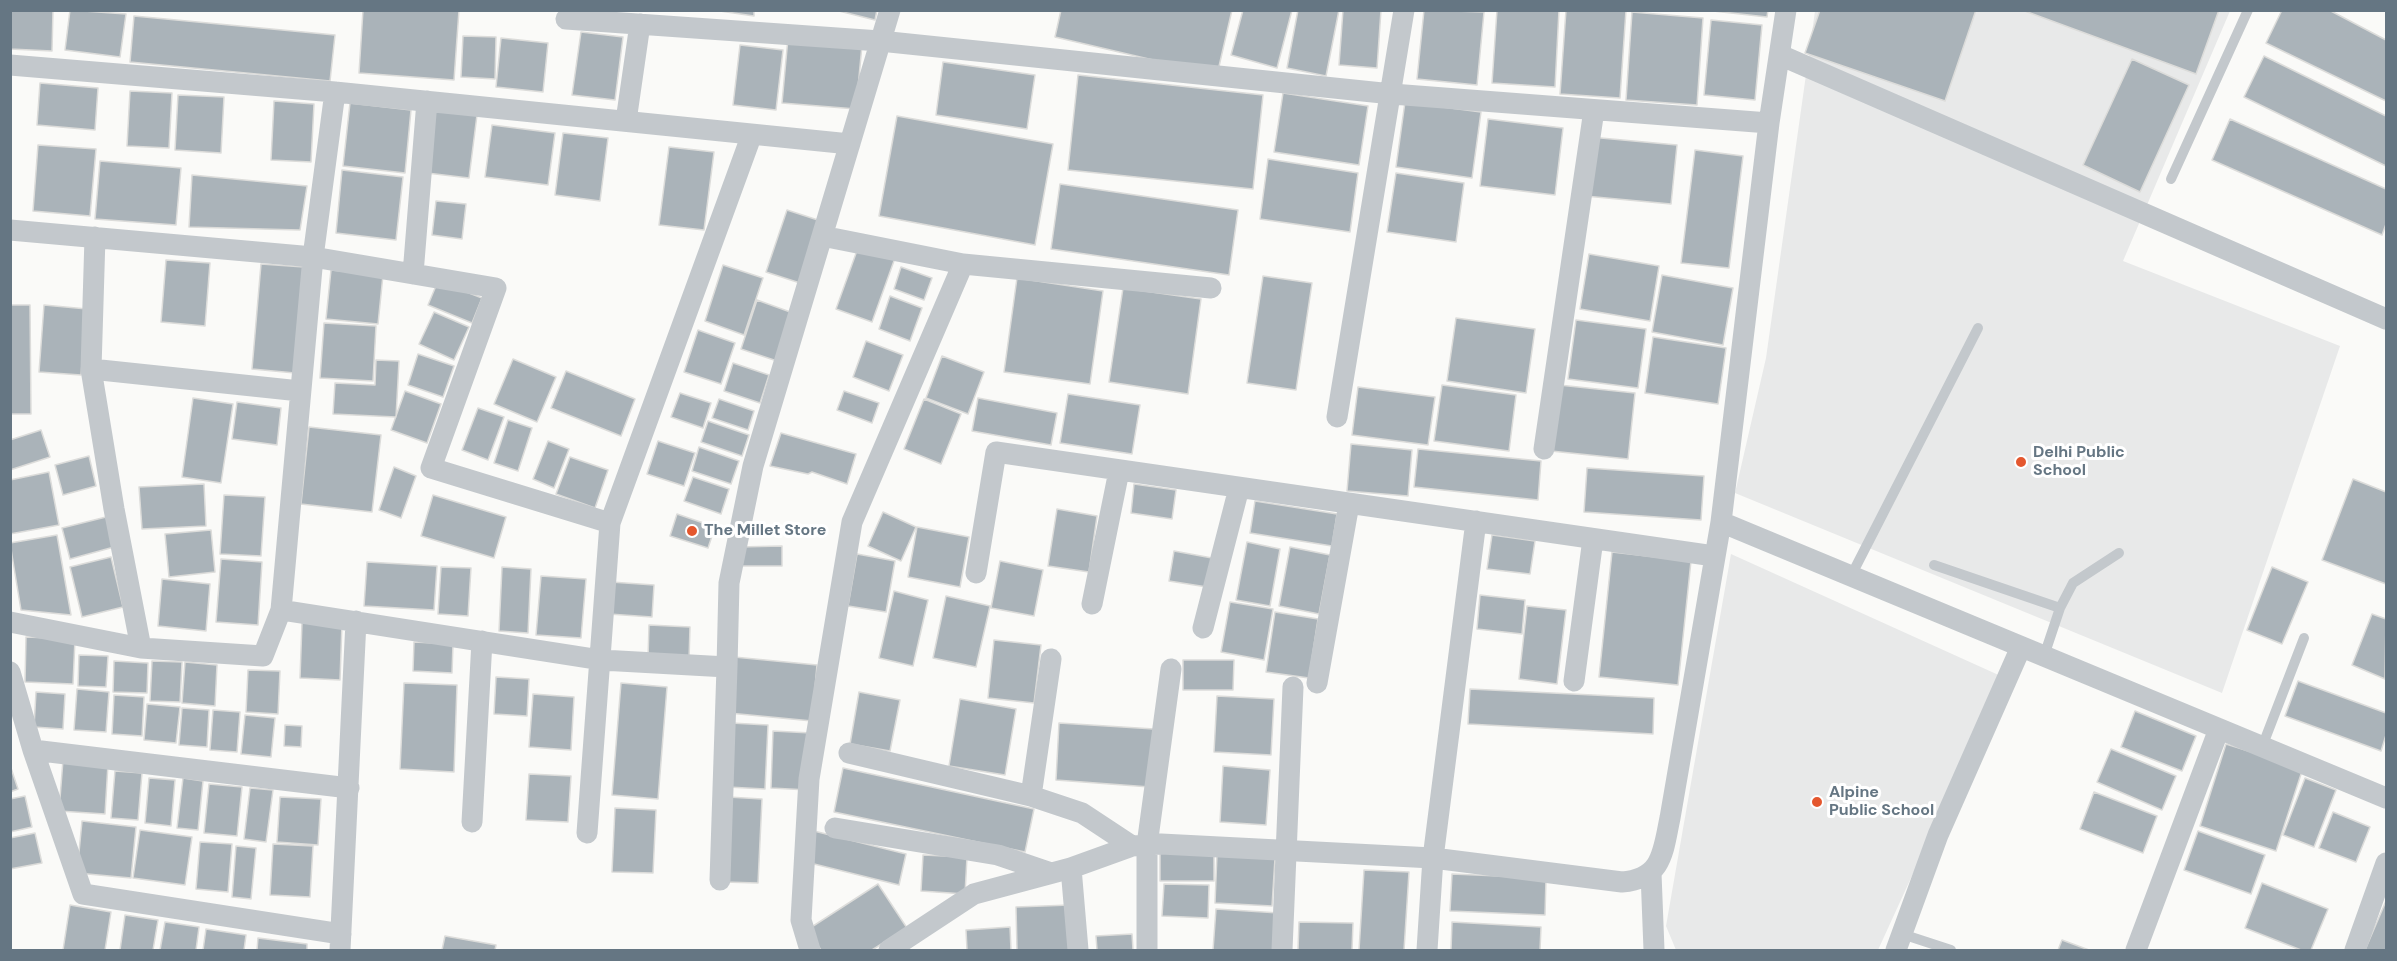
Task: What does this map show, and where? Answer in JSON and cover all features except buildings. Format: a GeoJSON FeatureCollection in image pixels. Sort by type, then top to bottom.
{"type":"FeatureCollection","features":[{"type":"Feature","properties":{"kind":"street"},"geometry":{"type":"LineString","coordinates":[[720,880],[729,583],[753,466],[890,10]]}},
{"type":"Feature","properties":{"kind":"street"},"geometry":{"type":"LineString","coordinates":[[1337,417],[1392,94],[1404,10]]}},
{"type":"Feature","properties":{"kind":"street"},"geometry":{"type":"LineString","coordinates":[[890,951],[974,894],[1061,871],[1140,846],[1433,858],[1622,882],[1635,881],[1651,873],[1662,856],[1670,818],[1721,522],[1769,123],[1786,10]]}},
{"type":"Feature","properties":{"kind":"street"},"geometry":{"type":"LineString","coordinates":[[566,19],[640,24],[673,18],[1392,94],[1769,123]]}},
{"type":"Feature","properties":{"kind":"street"},"geometry":{"type":"LineString","coordinates":[[626,121],[640,24]]}},
{"type":"Feature","properties":{"kind":"street"},"geometry":{"type":"LineString","coordinates":[[1780,55],[2386,319]]}},
{"type":"Feature","properties":{"kind":"street"},"geometry":{"type":"LineString","coordinates":[[10,65],[335,92],[850,144]]}},
{"type":"Feature","properties":{"kind":"street"},"geometry":{"type":"LineString","coordinates":[[10,622],[141,648],[263,656],[281,610],[312,256],[335,92]]}},
{"type":"Feature","properties":{"kind":"street"},"geometry":{"type":"LineString","coordinates":[[413,274],[427,101]]}},
{"type":"Feature","properties":{"kind":"street"},"geometry":{"type":"LineString","coordinates":[[1544,449],[1594,110]]}},
{"type":"Feature","properties":{"kind":"street"},"geometry":{"type":"LineString","coordinates":[[587,833],[610,523],[752,134]]}},
{"type":"Feature","properties":{"kind":"street"},"geometry":{"type":"LineString","coordinates":[[10,230],[312,256],[496,288],[431,468],[610,523]]}},
{"type":"Feature","properties":{"kind":"street"},"geometry":{"type":"LineString","coordinates":[[822,236],[963,264],[1211,288]]}},
{"type":"Feature","properties":{"kind":"street"},"geometry":{"type":"LineString","coordinates":[[95,237],[91,369],[114,509],[141,648]]}},
{"type":"Feature","properties":{"kind":"street"},"geometry":{"type":"LineString","coordinates":[[810,951],[801,920],[810,779],[852,522],[963,264]]}},
{"type":"Feature","properties":{"kind":"street"},"geometry":{"type":"LineString","coordinates":[[91,369],[300,391]]}},
{"type":"Feature","properties":{"kind":"street"},"geometry":{"type":"LineString","coordinates":[[976,573],[996,452],[1714,556]]}},
{"type":"Feature","properties":{"kind":"street"},"geometry":{"type":"LineString","coordinates":[[1092,604],[1119,471]]}},
{"type":"Feature","properties":{"kind":"street"},"geometry":{"type":"LineString","coordinates":[[1203,628],[1239,488]]}},
{"type":"Feature","properties":{"kind":"street"},"geometry":{"type":"LineString","coordinates":[[1317,683],[1349,504]]}},
{"type":"Feature","properties":{"kind":"street"},"geometry":{"type":"LineString","coordinates":[[1427,951],[1433,858],[1476,521]]}},
{"type":"Feature","properties":{"kind":"street"},"geometry":{"type":"LineString","coordinates":[[1721,522],[2386,798]]}},
{"type":"Feature","properties":{"kind":"street"},"geometry":{"type":"LineString","coordinates":[[1574,681],[1593,539]]}},
{"type":"Feature","properties":{"kind":"street"},"geometry":{"type":"LineString","coordinates":[[281,610],[601,660],[727,667]]}},
{"type":"Feature","properties":{"kind":"street"},"geometry":{"type":"LineString","coordinates":[[10,672],[33,750],[83,894],[340,942],[356,621]]}},
{"type":"Feature","properties":{"kind":"street"},"geometry":{"type":"LineString","coordinates":[[472,822],[482,641]]}},
{"type":"Feature","properties":{"kind":"street"},"geometry":{"type":"LineString","coordinates":[[1899,943],[1938,835],[2021,647]]}},
{"type":"Feature","properties":{"kind":"street"},"geometry":{"type":"LineString","coordinates":[[1031,796],[1051,659]]}},
{"type":"Feature","properties":{"kind":"street"},"geometry":{"type":"LineString","coordinates":[[1147,951],[1140,846],[1171,669]]}},
{"type":"Feature","properties":{"kind":"street"},"geometry":{"type":"LineString","coordinates":[[1282,951],[1293,687]]}},
{"type":"Feature","properties":{"kind":"street"},"geometry":{"type":"LineString","coordinates":[[2136,951],[2219,729]]}},
{"type":"Feature","properties":{"kind":"street"},"geometry":{"type":"LineString","coordinates":[[33,750],[349,788]]}},
{"type":"Feature","properties":{"kind":"street"},"geometry":{"type":"LineString","coordinates":[[849,753],[1031,796],[1082,813],[1140,846]]}},
{"type":"Feature","properties":{"kind":"street"},"geometry":{"type":"LineString","coordinates":[[835,828],[998,855],[1061,871]]}},
{"type":"Feature","properties":{"kind":"street"},"geometry":{"type":"LineString","coordinates":[[2355,951],[2386,863]]}},
{"type":"Feature","properties":{"kind":"street"},"geometry":{"type":"LineString","coordinates":[[1061,871],[1078,951]]}},
{"type":"Feature","properties":{"kind":"street"},"geometry":{"type":"LineString","coordinates":[[1651,873],[1654,951]]}},
{"type":"Feature","properties":{"kind":"lane"},"geometry":{"type":"LineString","coordinates":[[2171,179],[2248,10]]}},
{"type":"Feature","properties":{"kind":"lane"},"geometry":{"type":"LineString","coordinates":[[1851,576],[1978,328]]}},
{"type":"Feature","properties":{"kind":"lane"},"geometry":{"type":"LineString","coordinates":[[2044,656],[2060,608],[2073,583],[2119,553]]}},
{"type":"Feature","properties":{"kind":"lane"},"geometry":{"type":"LineString","coordinates":[[1934,565],[2060,608]]}},
{"type":"Feature","properties":{"kind":"lane"},"geometry":{"type":"LineString","coordinates":[[2262,747],[2304,638]]}},
{"type":"Feature","properties":{"kind":"lane"},"geometry":{"type":"LineString","coordinates":[[1899,943],[1951,951]]}},
{"type":"Feature","properties":{"kind":"shaded area"},"geometry":{"type":"Polygon","coordinates":[[[1815,11],[2230,11],[2123,261],[2340,346],[2222,693],[1735,493],[1766,358],[1815,11]]]}},
{"type":"Feature","properties":{"kind":"shaded area","name":"Alpine Public School"},"geometry":{"type":"Polygon","coordinates":[[[1731,554],[2003,677],[1878,950],[1676,950],[1666,926],[1731,554]]]}},
{"type":"Feature","properties":{"kind":"place","name":"Delhi Public School"},"geometry":{"type":"Point","coordinates":[2021,462]}},
{"type":"Feature","properties":{"kind":"place","name":"The Millet Store"},"geometry":{"type":"Point","coordinates":[692,531]}},
{"type":"Feature","properties":{"kind":"place","name":"Alpine Public School"},"geometry":{"type":"Point","coordinates":[1817,802]}}]}
